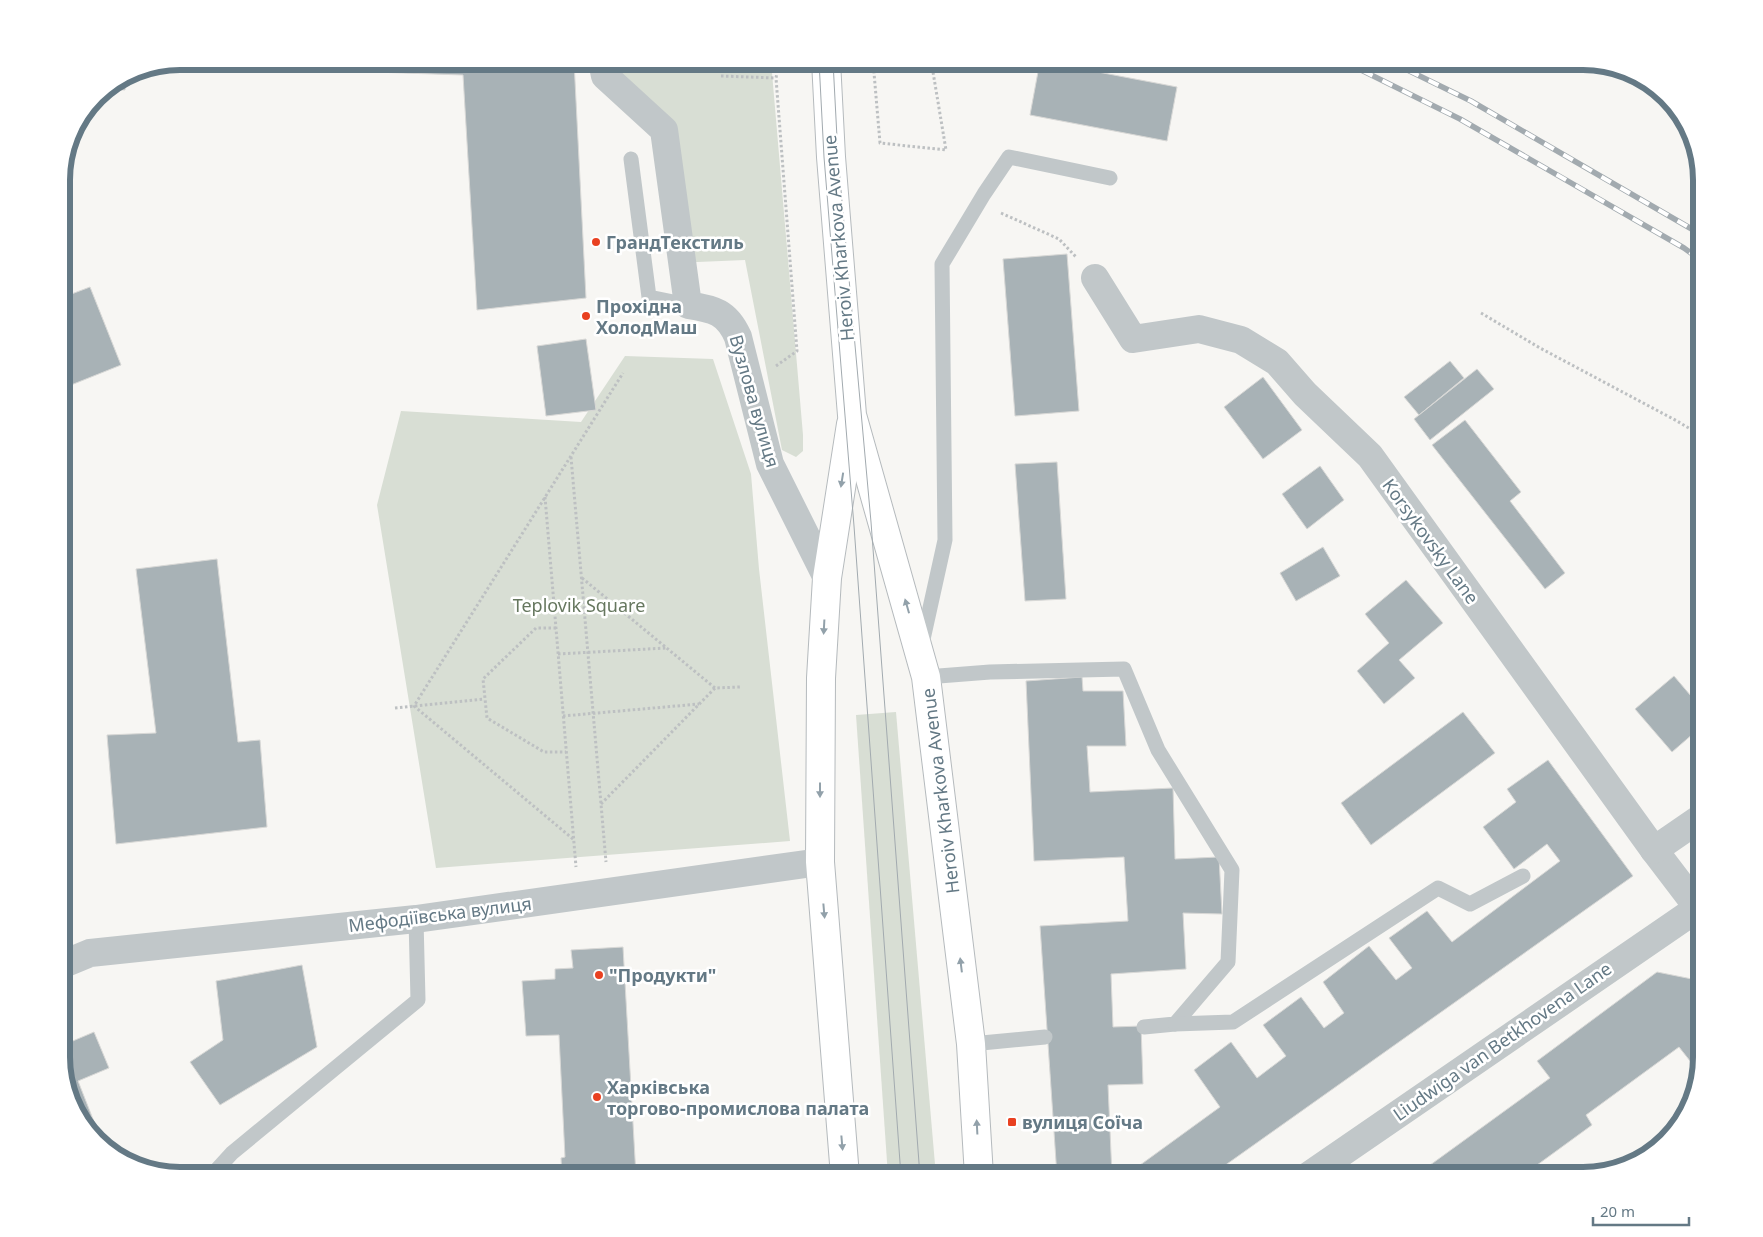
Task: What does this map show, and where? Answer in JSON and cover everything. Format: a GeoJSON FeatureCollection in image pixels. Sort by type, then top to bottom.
{"type":"FeatureCollection","features":[{"type":"Feature","properties":{"kind":"main road","name":"Heroiv Kharkova Avenue"},"geometry":{"type":"LineString","coordinates":[[826,70],[831,157],[852,415],[923,665],[971,1044],[978,1167]]}},
{"type":"Feature","properties":{"kind":"main road","name":"Heroiv Kharkova Avenue"},"geometry":{"type":"LineString","coordinates":[[844,1167],[820,862],[821,678],[826,578],[852,415]]}},
{"type":"Feature","properties":{"kind":"street"},"geometry":{"type":"LineString","coordinates":[[603,70],[604,76],[664,130],[688,304]]}},
{"type":"Feature","properties":{"kind":"street","name":"Korsykovsky Lane"},"geometry":{"type":"LineString","coordinates":[[1095,278],[1133,339],[1200,329],[1241,340],[1277,362],[1306,394],[1370,456],[1654,850],[1693,901]]}},
{"type":"Feature","properties":{"kind":"street","name":"Вузлова вулиця"},"geometry":{"type":"LineString","coordinates":[[688,304],[712,309],[724,316],[733,325],[738,337],[770,464],[826,578]]}},
{"type":"Feature","properties":{"kind":"street"},"geometry":{"type":"LineString","coordinates":[[1654,850],[1693,823]]}},
{"type":"Feature","properties":{"kind":"street","name":"Мефодіївська вулиця"},"geometry":{"type":"LineString","coordinates":[[70,962],[90,953],[416,919],[820,862]]}},
{"type":"Feature","properties":{"kind":"street","name":"Liudwiga van Betkhovena Lane"},"geometry":{"type":"LineString","coordinates":[[1321,1167],[1693,915]]}},
{"type":"Feature","properties":{"kind":"lane"},"geometry":{"type":"LineString","coordinates":[[1110,178],[1009,156],[942,264],[945,540],[923,665],[990,672],[1124,669],[1158,750],[1232,870],[1228,962],[1175,1024]]}},
{"type":"Feature","properties":{"kind":"lane"},"geometry":{"type":"LineString","coordinates":[[631,160],[649,298],[688,304]]}},
{"type":"Feature","properties":{"kind":"lane"},"geometry":{"type":"LineString","coordinates":[[1144,1027],[1233,1022],[1438,888],[1470,904],[1523,876]]}},
{"type":"Feature","properties":{"kind":"lane"},"geometry":{"type":"LineString","coordinates":[[219,1167],[232,1153],[418,1000],[416,919]]}},
{"type":"Feature","properties":{"kind":"lane"},"geometry":{"type":"LineString","coordinates":[[971,1044],[1045,1037]]}},
{"type":"Feature","properties":{"kind":"path"},"geometry":{"type":"LineString","coordinates":[[776,366],[797,351],[776,78],[777,70]]}},
{"type":"Feature","properties":{"kind":"path"},"geometry":{"type":"LineString","coordinates":[[874,70],[880,143],[946,150],[934,70]]}},
{"type":"Feature","properties":{"kind":"path"},"geometry":{"type":"LineString","coordinates":[[721,76],[776,78]]}},
{"type":"Feature","properties":{"kind":"path"},"geometry":{"type":"LineString","coordinates":[[1000,213],[1059,239],[1095,278]]}},
{"type":"Feature","properties":{"kind":"path"},"geometry":{"type":"LineString","coordinates":[[1481,313],[1540,348],[1693,431]]}},
{"type":"Feature","properties":{"kind":"path"},"geometry":{"type":"LineString","coordinates":[[414,706],[624,373]]}},
{"type":"Feature","properties":{"kind":"path"},"geometry":{"type":"LineString","coordinates":[[571,456],[609,891]]}},
{"type":"Feature","properties":{"kind":"path"},"geometry":{"type":"LineString","coordinates":[[545,497],[579,896]]}},
{"type":"Feature","properties":{"kind":"path"},"geometry":{"type":"LineString","coordinates":[[581,578],[715,688],[740,687]]}},
{"type":"Feature","properties":{"kind":"path"},"geometry":{"type":"LineString","coordinates":[[556,628],[536,628],[483,679],[484,698],[487,718],[544,752],[566,752]]}},
{"type":"Feature","properties":{"kind":"path"},"geometry":{"type":"LineString","coordinates":[[558,654],[666,648]]}},
{"type":"Feature","properties":{"kind":"path"},"geometry":{"type":"LineString","coordinates":[[601,804],[715,688]]}},
{"type":"Feature","properties":{"kind":"path"},"geometry":{"type":"LineString","coordinates":[[395,708],[484,698]]}},
{"type":"Feature","properties":{"kind":"path"},"geometry":{"type":"LineString","coordinates":[[563,716],[700,704]]}},
{"type":"Feature","properties":{"kind":"path"},"geometry":{"type":"LineString","coordinates":[[414,706],[573,839]]}},
{"type":"Feature","properties":{"kind":"green space"},"geometry":{"type":"Polygon","coordinates":[[[608,70],[772,70],[803,435],[803,451],[796,457],[782,450],[745,260],[674,263],[655,115],[608,70]]]}},
{"type":"Feature","properties":{"kind":"green space","name":"Teplovik Square"},"geometry":{"type":"Polygon","coordinates":[[[625,356],[713,359],[751,474],[759,569],[790,841],[436,868],[377,505],[401,411],[581,422],[625,356]]]}},
{"type":"Feature","properties":{"kind":"green space"},"geometry":{"type":"Polygon","coordinates":[[[896,712],[935,1167],[887,1167],[856,715],[896,712]]]}},
{"type":"Feature","properties":{"kind":"building"},"geometry":{"type":"Polygon","coordinates":[[[313,70],[574,70],[586,298],[477,310],[463,75],[313,70]]]}},
{"type":"Feature","properties":{"kind":"building"},"geometry":{"type":"Polygon","coordinates":[[[1038,70],[1087,70],[1177,87],[1167,141],[1030,115],[1038,70]]]}},
{"type":"Feature","properties":{"kind":"building"},"geometry":{"type":"Polygon","coordinates":[[[125,85],[125,90],[117,90],[125,85]]]}},
{"type":"Feature","properties":{"kind":"building"},"geometry":{"type":"Polygon","coordinates":[[[1067,254],[1079,411],[1015,416],[1003,259],[1067,254]]]}},
{"type":"Feature","properties":{"kind":"building"},"geometry":{"type":"Polygon","coordinates":[[[90,287],[121,365],[70,385],[70,295],[90,287]]]}},
{"type":"Feature","properties":{"kind":"building"},"geometry":{"type":"Polygon","coordinates":[[[586,339],[596,410],[546,416],[537,346],[586,339]]]}},
{"type":"Feature","properties":{"kind":"building"},"geometry":{"type":"Polygon","coordinates":[[[1450,361],[1464,378],[1419,415],[1404,397],[1450,361]]]}},
{"type":"Feature","properties":{"kind":"building"},"geometry":{"type":"Polygon","coordinates":[[[1477,369],[1494,389],[1430,440],[1414,419],[1477,369]]]}},
{"type":"Feature","properties":{"kind":"building"},"geometry":{"type":"Polygon","coordinates":[[[1263,377],[1302,430],[1263,459],[1224,407],[1263,377]]]}},
{"type":"Feature","properties":{"kind":"building"},"geometry":{"type":"Polygon","coordinates":[[[1465,420],[1521,492],[1510,501],[1565,573],[1545,589],[1432,445],[1465,420]]]}},
{"type":"Feature","properties":{"kind":"building"},"geometry":{"type":"Polygon","coordinates":[[[1057,462],[1066,599],[1025,601],[1015,464],[1057,462]]]}},
{"type":"Feature","properties":{"kind":"building"},"geometry":{"type":"Polygon","coordinates":[[[1320,466],[1344,500],[1307,529],[1282,494],[1320,466]]]}},
{"type":"Feature","properties":{"kind":"building"},"geometry":{"type":"Polygon","coordinates":[[[1323,547],[1340,576],[1296,601],[1280,573],[1323,547]]]}},
{"type":"Feature","properties":{"kind":"building"},"geometry":{"type":"Polygon","coordinates":[[[217,559],[238,742],[260,740],[267,827],[116,844],[107,735],[156,733],[136,569],[217,559]]]}},
{"type":"Feature","properties":{"kind":"building"},"geometry":{"type":"Polygon","coordinates":[[[1406,580],[1443,623],[1399,660],[1415,678],[1384,704],[1357,671],[1389,643],[1365,614],[1406,580]]]}},
{"type":"Feature","properties":{"kind":"building"},"geometry":{"type":"Polygon","coordinates":[[[1674,676],[1693,698],[1693,734],[1672,752],[1635,709],[1674,676]]]}},
{"type":"Feature","properties":{"kind":"building"},"geometry":{"type":"Polygon","coordinates":[[[1082,677],[1083,691],[1123,691],[1126,746],[1087,746],[1090,792],[1173,788],[1175,859],[1219,857],[1222,914],[1183,913],[1186,969],[1111,974],[1113,1027],[1141,1026],[1143,1084],[1108,1085],[1112,1167],[1056,1167],[1040,926],[1128,921],[1124,857],[1034,861],[1026,681],[1082,677]]]}},
{"type":"Feature","properties":{"kind":"building"},"geometry":{"type":"Polygon","coordinates":[[[1463,712],[1495,753],[1371,845],[1341,803],[1463,712]]]}},
{"type":"Feature","properties":{"kind":"building"},"geometry":{"type":"Polygon","coordinates":[[[1548,760],[1633,876],[1223,1167],[1137,1167],[1220,1107],[1194,1070],[1231,1042],[1257,1078],[1286,1056],[1263,1025],[1301,997],[1324,1028],[1344,1013],[1323,982],[1369,946],[1396,980],[1412,968],[1389,938],[1427,911],[1452,942],[1560,861],[1547,844],[1514,869],[1483,827],[1516,802],[1507,789],[1548,760]]]}},
{"type":"Feature","properties":{"kind":"building","name":"Харківська торгово-промислова палата"},"geometry":{"type":"Polygon","coordinates":[[[623,947],[635,1167],[562,1167],[561,1158],[565,1157],[559,1035],[526,1036],[522,981],[555,979],[555,969],[573,968],[571,950],[623,947]]]}},
{"type":"Feature","properties":{"kind":"building"},"geometry":{"type":"Polygon","coordinates":[[[302,965],[317,1047],[220,1105],[190,1062],[223,1040],[216,981],[302,965]]]}},
{"type":"Feature","properties":{"kind":"building"},"geometry":{"type":"Polygon","coordinates":[[[1657,972],[1693,979],[1693,1064],[1679,1047],[1586,1115],[1592,1125],[1534,1167],[1427,1167],[1550,1078],[1537,1061],[1657,972]]]}},
{"type":"Feature","properties":{"kind":"building"},"geometry":{"type":"Polygon","coordinates":[[[94,1032],[109,1068],[78,1081],[97,1130],[81,1106],[76,1093],[70,1064],[70,1042],[94,1032]]]}},
{"type":"Feature","properties":{"kind":"tram line"},"geometry":{"type":"LineString","coordinates":[[819,70],[824,157],[854,526],[900,1167]]}},
{"type":"Feature","properties":{"kind":"tram line"},"geometry":{"type":"LineString","coordinates":[[833,70],[838,157],[871,522],[919,1167]]}},
{"type":"Feature","properties":{"kind":"railway"},"geometry":{"type":"LineString","coordinates":[[1361,70],[1460,119],[1693,254]]}},
{"type":"Feature","properties":{"kind":"railway"},"geometry":{"type":"LineString","coordinates":[[1407,70],[1471,101],[1693,230]]}},
{"type":"Feature","properties":{"kind":"place","name":"ГрандТекстиль"},"geometry":{"type":"Point","coordinates":[596,242]}},
{"type":"Feature","properties":{"kind":"place","name":"Прохідна ХолодМаш"},"geometry":{"type":"Point","coordinates":[586,316]}},
{"type":"Feature","properties":{"kind":"place","name":"\"Продукти\""},"geometry":{"type":"Point","coordinates":[599,975]}},
{"type":"Feature","properties":{"kind":"place","name":"Харківська торгово-промислова палата"},"geometry":{"type":"Point","coordinates":[597,1097]}},
{"type":"Feature","properties":{"kind":"place","name":"вулиця Соїча"},"geometry":{"type":"Point","coordinates":[1012,1122]}}]}
